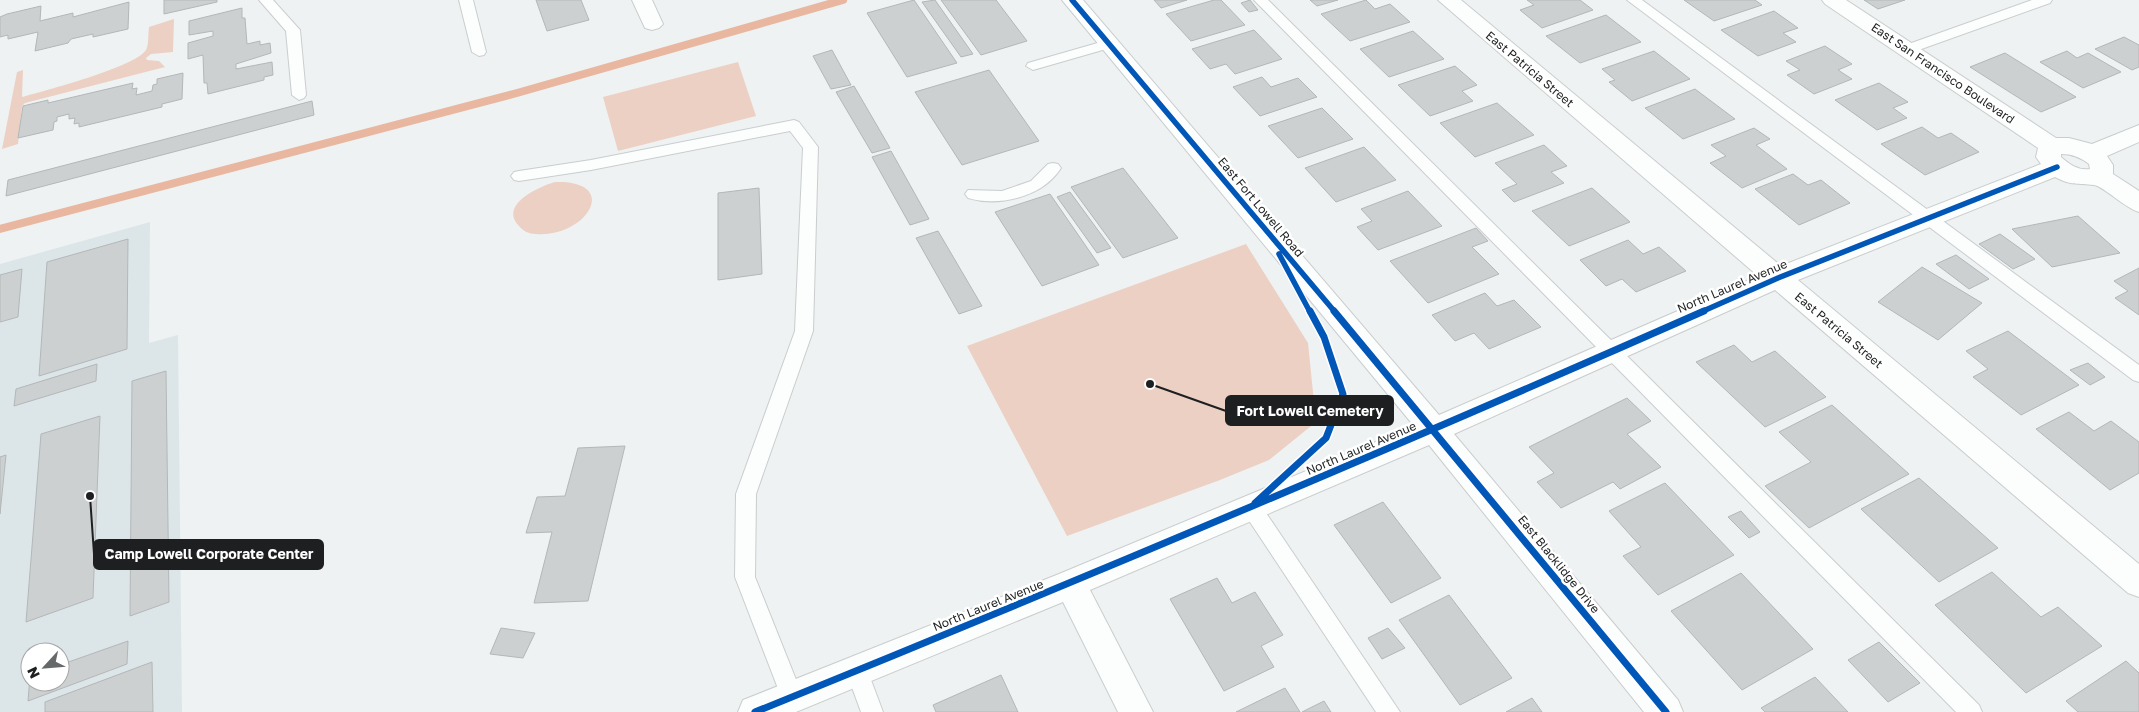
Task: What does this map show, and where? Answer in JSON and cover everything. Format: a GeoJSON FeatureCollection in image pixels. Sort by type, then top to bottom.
{"type":"FeatureCollection","features":[{"type":"Feature","properties":{"kind":"street"},"geometry":{"type":"LineString","coordinates":[[642,0],[652,24]]}},
{"type":"Feature","properties":{"kind":"street","name":"East Fort Lowell Road"},"geometry":{"type":"LineString","coordinates":[[1072,0],[1434,430]]}},
{"type":"Feature","properties":{"kind":"street","name":"East Patricia Street"},"geometry":{"type":"LineString","coordinates":[[1448,0],[2139,583]]}},
{"type":"Feature","properties":{"kind":"street","name":"East San Francisco Boulevard"},"geometry":{"type":"LineString","coordinates":[[1832,0],[1908,49],[2055,157],[2075,175],[2092,177],[2095,165]]}},
{"type":"Feature","properties":{"kind":"street"},"geometry":{"type":"LineString","coordinates":[[2139,134],[2095,165],[2139,202]]}},
{"type":"Feature","properties":{"kind":"street","name":"North Laurel Avenue"},"geometry":{"type":"LineString","coordinates":[[755,712],[1070,584],[1434,430],[1778,278],[1928,218],[2055,157]]}},
{"type":"Feature","properties":{"kind":"street","name":"East Blacklidge Drive"},"geometry":{"type":"LineString","coordinates":[[1434,430],[1666,712]]}},
{"type":"Feature","properties":{"kind":"street"},"geometry":{"type":"LineString","coordinates":[[1070,584],[1136,712]]}},
{"type":"Feature","properties":{"kind":"lane"},"geometry":{"type":"LineString","coordinates":[[266,0],[293,30],[299,95]]}},
{"type":"Feature","properties":{"kind":"lane"},"geometry":{"type":"LineString","coordinates":[[466,0],[479,52]]}},
{"type":"Feature","properties":{"kind":"lane"},"geometry":{"type":"LineString","coordinates":[[1261,0],[1971,712]]}},
{"type":"Feature","properties":{"kind":"lane"},"geometry":{"type":"LineString","coordinates":[[1634,0],[2139,375]]}},
{"type":"Feature","properties":{"kind":"lane"},"geometry":{"type":"LineString","coordinates":[[1908,49],[2045,0]]}},
{"type":"Feature","properties":{"kind":"lane"},"geometry":{"type":"LineString","coordinates":[[1033,66],[1108,44]]}},
{"type":"Feature","properties":{"kind":"lane"},"geometry":{"type":"LineString","coordinates":[[519,176],[591,165],[794,125],[811,148],[804,331],[746,494],[745,577],[792,697]]}},
{"type":"Feature","properties":{"kind":"lane"},"geometry":{"type":"LineString","coordinates":[[973,194],[1003,196],[1036,185],[1053,168]]}},
{"type":"Feature","properties":{"kind":"lane"},"geometry":{"type":"LineString","coordinates":[[1251,507],[1388,712]]}},
{"type":"Feature","properties":{"kind":"lane"},"geometry":{"type":"LineString","coordinates":[[857,671],[872,712]]}},
{"type":"Feature","properties":{"kind":"shaded area"},"geometry":{"type":"Polygon","coordinates":[[[174,19],[173,52],[151,54],[146,58],[147,60],[159,61],[165,67],[25,103],[22,106],[18,144],[2,149],[17,72],[23,70],[22,97],[88,78],[138,57],[147,48],[149,27],[174,19]]]}},
{"type":"Feature","properties":{"kind":"shaded area"},"geometry":{"type":"Polygon","coordinates":[[[738,62],[756,116],[618,151],[603,97],[738,62]]]}},
{"type":"Feature","properties":{"kind":"shaded area"},"geometry":{"type":"Polygon","coordinates":[[[555,182],[576,184],[587,190],[592,199],[590,209],[582,219],[570,227],[554,233],[533,234],[524,231],[514,218],[517,204],[531,192],[555,182]]]}},
{"type":"Feature","properties":{"kind":"shaded area"},"geometry":{"type":"Polygon","coordinates":[[[150,222],[149,343],[178,335],[182,712],[0,712],[0,264],[150,222]]]}},
{"type":"Feature","properties":{"kind":"shaded area"},"geometry":{"type":"Polygon","coordinates":[[[1246,244],[1308,343],[1316,422],[1269,460],[1067,536],[967,346],[1246,244]]]}},
{"type":"Feature","properties":{"kind":"building"},"geometry":{"type":"Polygon","coordinates":[[[164,0],[217,0],[217,2],[164,14],[164,0]]]}},
{"type":"Feature","properties":{"kind":"building"},"geometry":{"type":"Polygon","coordinates":[[[536,0],[581,0],[589,20],[547,31],[536,0]]]}},
{"type":"Feature","properties":{"kind":"building"},"geometry":{"type":"Polygon","coordinates":[[[914,0],[957,63],[907,77],[867,13],[914,0]]]}},
{"type":"Feature","properties":{"kind":"building"},"geometry":{"type":"Polygon","coordinates":[[[935,0],[973,54],[961,57],[922,2],[935,0]]]}},
{"type":"Feature","properties":{"kind":"building"},"geometry":{"type":"Polygon","coordinates":[[[941,0],[996,0],[1027,41],[981,55],[941,0]]]}},
{"type":"Feature","properties":{"kind":"building"},"geometry":{"type":"Polygon","coordinates":[[[1154,0],[1187,0],[1161,8],[1154,0]]]}},
{"type":"Feature","properties":{"kind":"building"},"geometry":{"type":"Polygon","coordinates":[[[1214,0],[1221,0],[1245,25],[1191,41],[1166,14],[1214,0]]]}},
{"type":"Feature","properties":{"kind":"building"},"geometry":{"type":"Polygon","coordinates":[[[1250,0],[1258,10],[1249,12],[1241,3],[1250,0]]]}},
{"type":"Feature","properties":{"kind":"building"},"geometry":{"type":"Polygon","coordinates":[[[1310,0],[1338,0],[1317,6],[1310,0]]]}},
{"type":"Feature","properties":{"kind":"building"},"geometry":{"type":"Polygon","coordinates":[[[1366,0],[1375,9],[1390,4],[1410,22],[1350,41],[1321,14],[1366,0]]]}},
{"type":"Feature","properties":{"kind":"building"},"geometry":{"type":"Polygon","coordinates":[[[1527,0],[1580,0],[1593,10],[1542,28],[1520,10],[1534,5],[1527,0]]]}},
{"type":"Feature","properties":{"kind":"building"},"geometry":{"type":"Polygon","coordinates":[[[1684,0],[1755,0],[1762,5],[1714,21],[1684,0]]]}},
{"type":"Feature","properties":{"kind":"building"},"geometry":{"type":"Polygon","coordinates":[[[1864,0],[1905,0],[1878,9],[1864,0]]]}},
{"type":"Feature","properties":{"kind":"building"},"geometry":{"type":"Polygon","coordinates":[[[129,2],[128,29],[93,37],[93,34],[71,39],[68,43],[35,51],[38,32],[8,39],[8,35],[0,37],[0,17],[7,14],[41,6],[40,21],[73,13],[73,17],[129,2]]]}},
{"type":"Feature","properties":{"kind":"building"},"geometry":{"type":"Polygon","coordinates":[[[242,8],[242,18],[245,18],[247,44],[260,41],[260,45],[270,43],[271,53],[236,64],[236,69],[272,62],[273,75],[264,77],[264,80],[208,94],[207,83],[204,83],[203,55],[188,59],[188,43],[213,36],[213,31],[189,35],[189,21],[242,8]]]}},
{"type":"Feature","properties":{"kind":"building"},"geometry":{"type":"Polygon","coordinates":[[[1774,11],[1798,28],[1783,33],[1796,42],[1758,56],[1721,30],[1774,11]]]}},
{"type":"Feature","properties":{"kind":"building"},"geometry":{"type":"Polygon","coordinates":[[[1606,15],[1641,42],[1580,63],[1546,36],[1606,15]]]}},
{"type":"Feature","properties":{"kind":"building"},"geometry":{"type":"Polygon","coordinates":[[[1254,30],[1282,59],[1235,74],[1226,64],[1210,69],[1192,49],[1254,30]]]}},
{"type":"Feature","properties":{"kind":"building"},"geometry":{"type":"Polygon","coordinates":[[[1413,31],[1444,59],[1389,77],[1360,49],[1413,31]]]}},
{"type":"Feature","properties":{"kind":"building"},"geometry":{"type":"Polygon","coordinates":[[[2124,37],[2139,45],[2139,67],[2132,70],[2095,49],[2124,37]]]}},
{"type":"Feature","properties":{"kind":"building"},"geometry":{"type":"Polygon","coordinates":[[[1825,46],[1852,64],[1838,70],[1852,79],[1814,94],[1787,75],[1800,70],[1786,61],[1825,46]]]}},
{"type":"Feature","properties":{"kind":"building"},"geometry":{"type":"Polygon","coordinates":[[[832,50],[851,85],[831,89],[813,56],[832,50]]]}},
{"type":"Feature","properties":{"kind":"building"},"geometry":{"type":"Polygon","coordinates":[[[1654,51],[1690,79],[1632,101],[1609,82],[1615,80],[1602,69],[1654,51]]]}},
{"type":"Feature","properties":{"kind":"building"},"geometry":{"type":"Polygon","coordinates":[[[2067,51],[2077,58],[2088,53],[2121,72],[2083,88],[2040,62],[2067,51]]]}},
{"type":"Feature","properties":{"kind":"building"},"geometry":{"type":"Polygon","coordinates":[[[2005,53],[2076,97],[2041,112],[1970,67],[2005,53]]]}},
{"type":"Feature","properties":{"kind":"building"},"geometry":{"type":"Polygon","coordinates":[[[1455,66],[1477,85],[1462,91],[1473,101],[1430,116],[1398,85],[1455,66]]]}},
{"type":"Feature","properties":{"kind":"building"},"geometry":{"type":"Polygon","coordinates":[[[989,70],[1039,141],[962,165],[915,92],[989,70]]]}},
{"type":"Feature","properties":{"kind":"building"},"geometry":{"type":"Polygon","coordinates":[[[183,73],[182,99],[162,104],[162,107],[79,127],[79,123],[74,124],[75,118],[69,119],[69,114],[57,117],[53,130],[18,138],[23,106],[48,100],[48,103],[133,83],[132,89],[137,88],[136,95],[152,91],[153,85],[157,84],[157,79],[183,73]]]}},
{"type":"Feature","properties":{"kind":"building"},"geometry":{"type":"Polygon","coordinates":[[[1262,77],[1271,87],[1298,78],[1317,97],[1260,116],[1233,87],[1262,77]]]}},
{"type":"Feature","properties":{"kind":"building"},"geometry":{"type":"Polygon","coordinates":[[[1879,83],[1908,102],[1893,108],[1907,118],[1877,130],[1835,100],[1879,83]]]}},
{"type":"Feature","properties":{"kind":"building"},"geometry":{"type":"Polygon","coordinates":[[[854,86],[890,148],[872,153],[836,92],[854,86]]]}},
{"type":"Feature","properties":{"kind":"building"},"geometry":{"type":"Polygon","coordinates":[[[1695,89],[1735,119],[1683,139],[1645,108],[1695,89]]]}},
{"type":"Feature","properties":{"kind":"building"},"geometry":{"type":"Polygon","coordinates":[[[312,101],[314,115],[6,196],[8,180],[312,101]]]}},
{"type":"Feature","properties":{"kind":"building"},"geometry":{"type":"Polygon","coordinates":[[[1497,103],[1534,135],[1475,157],[1440,123],[1497,103]]]}},
{"type":"Feature","properties":{"kind":"building"},"geometry":{"type":"Polygon","coordinates":[[[1322,108],[1353,139],[1298,158],[1268,126],[1322,108]]]}},
{"type":"Feature","properties":{"kind":"building"},"geometry":{"type":"Polygon","coordinates":[[[1922,127],[1938,138],[1951,133],[1979,152],[1925,175],[1881,144],[1922,127]]]}},
{"type":"Feature","properties":{"kind":"building"},"geometry":{"type":"Polygon","coordinates":[[[1754,128],[1770,139],[1756,145],[1787,169],[1742,188],[1710,163],[1726,156],[1711,145],[1754,128]]]}},
{"type":"Feature","properties":{"kind":"building"},"geometry":{"type":"Polygon","coordinates":[[[1544,145],[1567,166],[1551,172],[1564,183],[1514,202],[1502,190],[1517,184],[1495,163],[1544,145]]]}},
{"type":"Feature","properties":{"kind":"building"},"geometry":{"type":"Polygon","coordinates":[[[1364,147],[1396,180],[1336,202],[1305,168],[1364,147]]]}},
{"type":"Feature","properties":{"kind":"building"},"geometry":{"type":"Polygon","coordinates":[[[891,151],[929,219],[910,225],[872,157],[891,151]]]}},
{"type":"Feature","properties":{"kind":"building"},"geometry":{"type":"Polygon","coordinates":[[[1123,168],[1178,238],[1123,258],[1071,187],[1123,168]]]}},
{"type":"Feature","properties":{"kind":"building"},"geometry":{"type":"Polygon","coordinates":[[[1793,174],[1808,185],[1821,180],[1850,203],[1799,225],[1755,189],[1793,174]]]}},
{"type":"Feature","properties":{"kind":"building"},"geometry":{"type":"Polygon","coordinates":[[[759,188],[762,274],[718,280],[718,193],[759,188]]]}},
{"type":"Feature","properties":{"kind":"building"},"geometry":{"type":"Polygon","coordinates":[[[1592,188],[1630,222],[1569,246],[1532,211],[1592,188]]]}},
{"type":"Feature","properties":{"kind":"building"},"geometry":{"type":"Polygon","coordinates":[[[1408,191],[1442,226],[1378,250],[1357,227],[1372,221],[1361,209],[1408,191]]]}},
{"type":"Feature","properties":{"kind":"building"},"geometry":{"type":"Polygon","coordinates":[[[1070,192],[1111,248],[1097,253],[1057,197],[1070,192]]]}},
{"type":"Feature","properties":{"kind":"building"},"geometry":{"type":"Polygon","coordinates":[[[1050,194],[1099,265],[1042,286],[995,212],[1050,194]]]}},
{"type":"Feature","properties":{"kind":"building"},"geometry":{"type":"Polygon","coordinates":[[[2078,216],[2120,253],[2052,267],[2012,229],[2078,216]]]}},
{"type":"Feature","properties":{"kind":"building"},"geometry":{"type":"Polygon","coordinates":[[[1476,228],[1488,241],[1472,247],[1499,274],[1428,303],[1390,261],[1476,228]]]}},
{"type":"Feature","properties":{"kind":"building"},"geometry":{"type":"Polygon","coordinates":[[[938,231],[982,306],[959,314],[916,238],[938,231]]]}},
{"type":"Feature","properties":{"kind":"building"},"geometry":{"type":"Polygon","coordinates":[[[2000,234],[2035,259],[2013,269],[1979,244],[2000,234]]]}},
{"type":"Feature","properties":{"kind":"building"},"geometry":{"type":"Polygon","coordinates":[[[128,239],[127,349],[39,376],[47,262],[128,239]]]}},
{"type":"Feature","properties":{"kind":"building"},"geometry":{"type":"Polygon","coordinates":[[[1628,240],[1643,254],[1659,247],[1686,271],[1636,292],[1622,279],[1606,286],[1580,260],[1628,240]]]}},
{"type":"Feature","properties":{"kind":"building"},"geometry":{"type":"Polygon","coordinates":[[[1956,255],[1989,279],[1969,289],[1936,264],[1956,255]]]}},
{"type":"Feature","properties":{"kind":"building"},"geometry":{"type":"Polygon","coordinates":[[[1922,267],[1982,303],[1938,340],[1878,302],[1922,267]]]}},
{"type":"Feature","properties":{"kind":"building"},"geometry":{"type":"Polygon","coordinates":[[[2139,268],[2139,315],[2115,298],[2128,291],[2114,281],[2139,268]]]}},
{"type":"Feature","properties":{"kind":"building"},"geometry":{"type":"Polygon","coordinates":[[[22,269],[18,317],[0,322],[0,275],[22,269]]]}},
{"type":"Feature","properties":{"kind":"building"},"geometry":{"type":"Polygon","coordinates":[[[1485,293],[1497,306],[1514,300],[1541,327],[1489,349],[1474,333],[1455,341],[1432,315],[1485,293]]]}},
{"type":"Feature","properties":{"kind":"building"},"geometry":{"type":"Polygon","coordinates":[[[2008,331],[2079,385],[2021,415],[1973,377],[1988,369],[1966,351],[2008,331]]]}},
{"type":"Feature","properties":{"kind":"building"},"geometry":{"type":"Polygon","coordinates":[[[1734,345],[1752,362],[1775,351],[1826,397],[1765,427],[1696,362],[1734,345]]]}},
{"type":"Feature","properties":{"kind":"building"},"geometry":{"type":"Polygon","coordinates":[[[2088,363],[2105,377],[2090,385],[2070,370],[2088,363]]]}},
{"type":"Feature","properties":{"kind":"building"},"geometry":{"type":"Polygon","coordinates":[[[97,364],[96,381],[14,406],[16,389],[97,364]]]}},
{"type":"Feature","properties":{"kind":"building"},"geometry":{"type":"Polygon","coordinates":[[[166,371],[169,602],[130,616],[132,381],[166,371]]]}},
{"type":"Feature","properties":{"kind":"building"},"geometry":{"type":"Polygon","coordinates":[[[1627,398],[1651,421],[1627,434],[1661,467],[1620,489],[1613,482],[1561,508],[1537,482],[1554,473],[1529,447],[1627,398]]]}},
{"type":"Feature","properties":{"kind":"building"},"geometry":{"type":"Polygon","coordinates":[[[1832,405],[1909,474],[1809,528],[1765,486],[1811,462],[1779,432],[1832,405]]]}},
{"type":"Feature","properties":{"kind":"building"},"geometry":{"type":"Polygon","coordinates":[[[2069,412],[2094,431],[2111,421],[2139,442],[2139,473],[2110,490],[2036,429],[2069,412]]]}},
{"type":"Feature","properties":{"kind":"building"},"geometry":{"type":"Polygon","coordinates":[[[100,416],[93,598],[26,622],[41,434],[100,416]]]}},
{"type":"Feature","properties":{"kind":"building"},"geometry":{"type":"Polygon","coordinates":[[[625,446],[588,601],[534,603],[552,532],[526,533],[537,497],[565,496],[578,448],[625,446]]]}},
{"type":"Feature","properties":{"kind":"building"},"geometry":{"type":"Polygon","coordinates":[[[6,455],[0,514],[0,457],[6,455]]]}},
{"type":"Feature","properties":{"kind":"building"},"geometry":{"type":"Polygon","coordinates":[[[1919,478],[1998,548],[1939,582],[1861,509],[1919,478]]]}},
{"type":"Feature","properties":{"kind":"building"},"geometry":{"type":"Polygon","coordinates":[[[1665,483],[1734,555],[1658,595],[1623,556],[1641,547],[1609,511],[1665,483]]]}},
{"type":"Feature","properties":{"kind":"building"},"geometry":{"type":"Polygon","coordinates":[[[1383,502],[1441,578],[1391,603],[1334,525],[1383,502]]]}},
{"type":"Feature","properties":{"kind":"building"},"geometry":{"type":"Polygon","coordinates":[[[1741,511],[1760,532],[1749,538],[1728,517],[1741,511]]]}},
{"type":"Feature","properties":{"kind":"building"},"geometry":{"type":"Polygon","coordinates":[[[1992,572],[2041,617],[2058,607],[2102,646],[2026,693],[1935,605],[1992,572]]]}},
{"type":"Feature","properties":{"kind":"building"},"geometry":{"type":"Polygon","coordinates":[[[1741,573],[1813,649],[1742,690],[1671,611],[1741,573]]]}},
{"type":"Feature","properties":{"kind":"building"},"geometry":{"type":"Polygon","coordinates":[[[1217,578],[1232,603],[1255,592],[1283,635],[1261,646],[1274,667],[1224,691],[1170,599],[1217,578]]]}},
{"type":"Feature","properties":{"kind":"building"},"geometry":{"type":"Polygon","coordinates":[[[1449,595],[1512,678],[1460,705],[1399,620],[1449,595]]]}},
{"type":"Feature","properties":{"kind":"building"},"geometry":{"type":"Polygon","coordinates":[[[501,628],[535,633],[523,658],[490,654],[501,628]]]}},
{"type":"Feature","properties":{"kind":"building"},"geometry":{"type":"Polygon","coordinates":[[[1388,628],[1405,648],[1382,659],[1368,638],[1388,628]]]}},
{"type":"Feature","properties":{"kind":"building"},"geometry":{"type":"Polygon","coordinates":[[[128,641],[127,664],[70,685],[70,661],[128,641]]]}},
{"type":"Feature","properties":{"kind":"building"},"geometry":{"type":"Polygon","coordinates":[[[1879,642],[1920,683],[1888,702],[1848,660],[1879,642]]]}},
{"type":"Feature","properties":{"kind":"building"},"geometry":{"type":"Polygon","coordinates":[[[2126,661],[2139,673],[2139,712],[2078,712],[2066,701],[2126,661]]]}},
{"type":"Feature","properties":{"kind":"building"},"geometry":{"type":"Polygon","coordinates":[[[152,662],[153,712],[45,712],[45,702],[152,662]]]}},
{"type":"Feature","properties":{"kind":"building"},"geometry":{"type":"Polygon","coordinates":[[[1001,675],[1018,712],[936,712],[933,705],[1001,675]]]}},
{"type":"Feature","properties":{"kind":"building"},"geometry":{"type":"Polygon","coordinates":[[[1815,677],[1848,712],[1765,712],[1761,708],[1815,677]]]}},
{"type":"Feature","properties":{"kind":"building"},"geometry":{"type":"Polygon","coordinates":[[[1285,688],[1300,712],[1236,712],[1285,688]]]}},
{"type":"Feature","properties":{"kind":"building"},"geometry":{"type":"Polygon","coordinates":[[[29,692],[52,692],[28,701],[29,692]]]}},
{"type":"Feature","properties":{"kind":"building"},"geometry":{"type":"Polygon","coordinates":[[[1532,698],[1542,712],[1506,712],[1532,698]]]}},
{"type":"Feature","properties":{"kind":"building"},"geometry":{"type":"Polygon","coordinates":[[[1324,701],[1331,712],[1302,712],[1324,701]]]}},
{"type":"Feature","properties":{"kind":"waterway"},"geometry":{"type":"LineString","coordinates":[[0,229],[517,93],[843,0]]}},
{"type":"Feature","properties":{"kind":"cycle path"},"geometry":{"type":"LineString","coordinates":[[1072,0],[1434,430],[1666,712]]}},
{"type":"Feature","properties":{"kind":"cycle path"},"geometry":{"type":"LineString","coordinates":[[755,712],[1070,584],[1434,430],[1778,278],[2057,167]]}},
{"type":"Feature","properties":{"kind":"cycle path"},"geometry":{"type":"LineString","coordinates":[[1255,503],[1326,438],[1343,394],[1324,337],[1279,254]]}},
{"type":"Feature","properties":{"kind":"place","name":"Fort Lowell Cemetery"},"geometry":{"type":"Point","coordinates":[1150,384]}},
{"type":"Feature","properties":{"kind":"place","name":"Camp Lowell Corporate Center"},"geometry":{"type":"Point","coordinates":[90,496]}}]}
